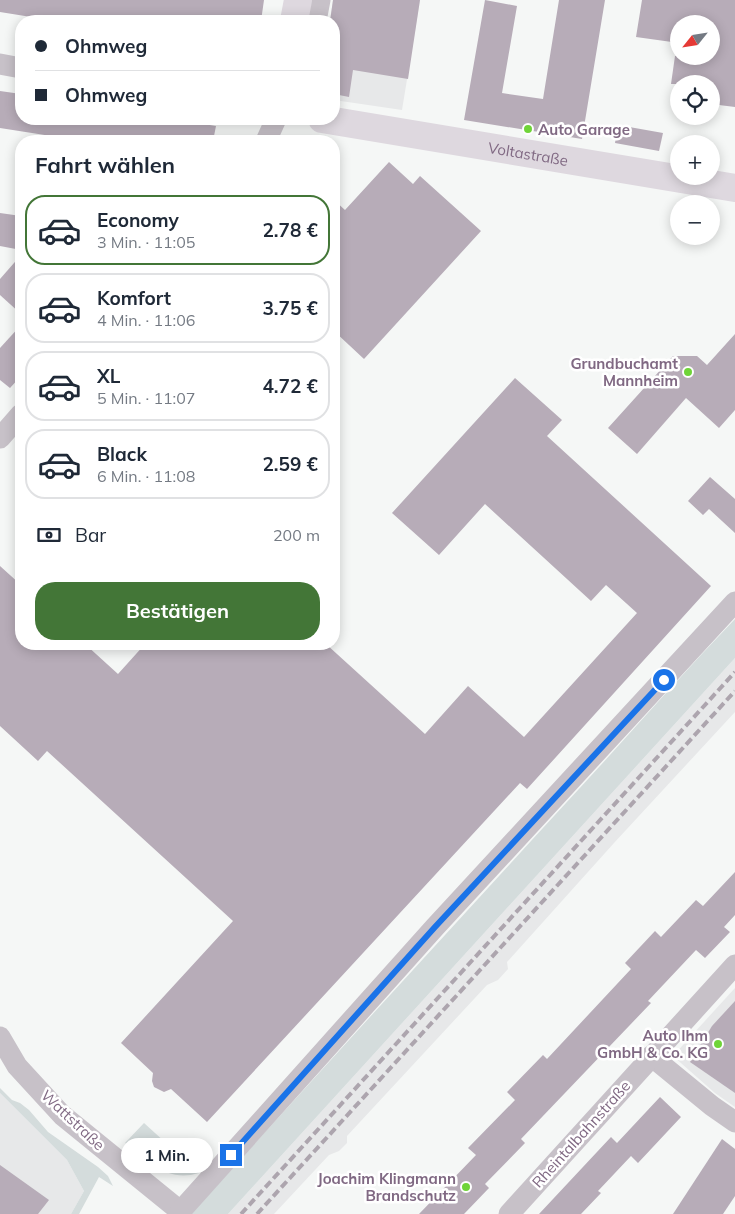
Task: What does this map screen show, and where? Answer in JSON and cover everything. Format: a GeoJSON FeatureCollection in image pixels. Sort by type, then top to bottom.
{"type":"FeatureCollection","features":[{"type":"Feature","properties":{"kind":"main road"},"geometry":{"type":"LineString","coordinates":[[295,15],[298,0]]}},
{"type":"Feature","properties":{"kind":"main road","name":"Voltastraße"},"geometry":{"type":"LineString","coordinates":[[340,122],[735,188]]}},
{"type":"Feature","properties":{"kind":"street"},"geometry":{"type":"LineString","coordinates":[[317,15],[320,0]]}},
{"type":"Feature","properties":{"kind":"street"},"geometry":{"type":"LineString","coordinates":[[0,64],[15,67]]}},
{"type":"Feature","properties":{"kind":"street"},"geometry":{"type":"LineString","coordinates":[[0,438],[15,421]]}},
{"type":"Feature","properties":{"kind":"street"},"geometry":{"type":"LineString","coordinates":[[179,1213],[435,927],[735,602]]}},
{"type":"Feature","properties":{"kind":"street","name":"Rheintalbahnstraße"},"geometry":{"type":"LineString","coordinates":[[509,1214],[735,965]]}},
{"type":"Feature","properties":{"kind":"street","name":"Wattstraße"},"geometry":{"type":"LineString","coordinates":[[0,1037],[17,1066],[62,1114],[179,1213]]}},
{"type":"Feature","properties":{"kind":"street"},"geometry":{"type":"LineString","coordinates":[[651,1056],[712,1106],[735,1122]]}},
{"type":"Feature","properties":{"kind":"shaded area"},"geometry":{"type":"Polygon","coordinates":[[[333,0],[420,0],[402,110],[340,101],[340,15],[331,15],[333,0]]]}},
{"type":"Feature","properties":{"kind":"shaded area"},"geometry":{"type":"Polygon","coordinates":[[[735,619],[735,658],[228,1214],[191,1214],[667,692],[735,619]]]}},
{"type":"Feature","properties":{"kind":"shaded area"},"geometry":{"type":"Polygon","coordinates":[[[735,658],[735,712],[507,962],[508,969],[498,980],[487,985],[347,1136],[347,1143],[339,1151],[329,1155],[274,1214],[228,1214],[735,658]]]}},
{"type":"Feature","properties":{"kind":"shaded area"},"geometry":{"type":"Polygon","coordinates":[[[735,988],[735,1107],[715,1093],[673,1056],[735,988]]]}},
{"type":"Feature","properties":{"kind":"shaded area"},"geometry":{"type":"Polygon","coordinates":[[[0,1088],[12,1100],[29,1110],[48,1132],[98,1167],[108,1176],[113,1186],[99,1177],[79,1214],[71,1214],[84,1191],[67,1160],[0,1093],[0,1088]]]}},
{"type":"Feature","properties":{"kind":"shaded area"},"geometry":{"type":"Polygon","coordinates":[[[0,1093],[67,1160],[84,1191],[71,1214],[0,1214],[0,1093]]]}},
{"type":"Feature","properties":{"kind":"shaded area"},"geometry":{"type":"Polygon","coordinates":[[[144,1123],[199,1173],[177,1175],[168,1173],[151,1163],[125,1143],[144,1123]]]}},
{"type":"Feature","properties":{"kind":"building"},"geometry":{"type":"Polygon","coordinates":[[[0,0],[264,0],[262,15],[19,15],[0,12],[0,0]]]}},
{"type":"Feature","properties":{"kind":"building"},"geometry":{"type":"Polygon","coordinates":[[[333,0],[420,0],[408,79],[353,70],[349,97],[340,95],[340,15],[331,15],[333,0]]]}},
{"type":"Feature","properties":{"kind":"building"},"geometry":{"type":"Polygon","coordinates":[[[485,0],[517,6],[502,93],[543,99],[559,0],[605,0],[582,139],[464,120],[485,0]]]}},
{"type":"Feature","properties":{"kind":"building"},"geometry":{"type":"Polygon","coordinates":[[[642,0],[735,0],[735,107],[720,105],[720,75],[672,75],[674,65],[720,65],[720,15],[670,15],[670,42],[636,37],[642,0]]]}},
{"type":"Feature","properties":{"kind":"building"},"geometry":{"type":"Polygon","coordinates":[[[0,91],[15,93],[15,125],[216,126],[214,135],[45,135],[0,128],[0,91]]]}},
{"type":"Feature","properties":{"kind":"building"},"geometry":{"type":"Polygon","coordinates":[[[618,125],[663,133],[659,151],[615,143],[618,125]]]}},
{"type":"Feature","properties":{"kind":"building"},"geometry":{"type":"Polygon","coordinates":[[[389,162],[413,184],[420,176],[481,231],[364,359],[340,337],[340,205],[345,210],[389,162]]]}},
{"type":"Feature","properties":{"kind":"building"},"geometry":{"type":"Polygon","coordinates":[[[0,213],[15,215],[15,249],[0,246],[0,213]]]}},
{"type":"Feature","properties":{"kind":"building"},"geometry":{"type":"Polygon","coordinates":[[[15,262],[15,309],[0,295],[0,279],[15,262]]]}},
{"type":"Feature","properties":{"kind":"building"},"geometry":{"type":"Polygon","coordinates":[[[15,332],[15,383],[10,388],[0,380],[0,348],[15,332]]]}},
{"type":"Feature","properties":{"kind":"building"},"geometry":{"type":"Polygon","coordinates":[[[735,334],[735,410],[719,428],[686,398],[637,454],[608,428],[673,356],[697,356],[707,365],[735,334]]]}},
{"type":"Feature","properties":{"kind":"building"},"geometry":{"type":"Polygon","coordinates":[[[515,378],[562,420],[547,436],[711,586],[527,789],[520,783],[207,1122],[171,1089],[164,1092],[154,1087],[152,1081],[153,1073],[121,1043],[233,921],[47,751],[38,761],[0,726],[0,566],[15,580],[15,650],[92,650],[118,674],[140,650],[333,650],[425,734],[468,686],[524,737],[637,613],[606,585],[591,601],[485,504],[439,555],[392,513],[515,378]]]}},
{"type":"Feature","properties":{"kind":"building"},"geometry":{"type":"Polygon","coordinates":[[[710,477],[735,499],[735,533],[709,509],[703,515],[688,501],[710,477]]]}},
{"type":"Feature","properties":{"kind":"building"},"geometry":{"type":"Polygon","coordinates":[[[735,872],[735,915],[724,927],[730,932],[705,958],[696,950],[648,1001],[651,1003],[521,1139],[525,1143],[485,1184],[489,1188],[464,1214],[419,1214],[476,1155],[468,1148],[515,1100],[507,1092],[543,1055],[547,1059],[631,969],[625,963],[655,931],[661,937],[696,900],[703,906],[735,872]]]}},
{"type":"Feature","properties":{"kind":"building","name":"Auto Ihm GmbH & Co. KG"},"geometry":{"type":"Polygon","coordinates":[[[735,1001],[735,1093],[690,1062],[712,1026],[735,1001]]]}},
{"type":"Feature","properties":{"kind":"building"},"geometry":{"type":"Polygon","coordinates":[[[660,1097],[681,1117],[638,1163],[631,1156],[598,1191],[601,1193],[581,1214],[539,1214],[611,1137],[617,1143],[660,1097]]]}},
{"type":"Feature","properties":{"kind":"building"},"geometry":{"type":"Polygon","coordinates":[[[722,1139],[735,1149],[735,1196],[723,1214],[673,1214],[722,1139]]]}},
{"type":"Feature","properties":{"kind":"building"},"geometry":{"type":"Polygon","coordinates":[[[0,1165],[49,1200],[38,1214],[0,1214],[0,1165]]]}},
{"type":"Feature","properties":{"kind":"railway"},"geometry":{"type":"LineString","coordinates":[[241,1214],[735,672]]}},
{"type":"Feature","properties":{"kind":"railway"},"geometry":{"type":"LineString","coordinates":[[257,1214],[735,691]]}},
{"type":"Feature","properties":{"kind":"place","name":"Auto Garage"},"geometry":{"type":"Point","coordinates":[528,129]}},
{"type":"Feature","properties":{"kind":"place","name":"Grundbuchamt Mannheim"},"geometry":{"type":"Point","coordinates":[688,372]}},
{"type":"Feature","properties":{"kind":"place","name":"Auto Ihm GmbH & Co. KG"},"geometry":{"type":"Point","coordinates":[718,1044]}},
{"type":"Feature","properties":{"kind":"place","name":"Joachim Klingmann Brandschutz"},"geometry":{"type":"Point","coordinates":[466,1187]}},
{"type":"Feature","properties":{"kind":"route"},"geometry":{"type":"LineString","coordinates":[[231,1155],[435,927],[664,680]]}}]}
